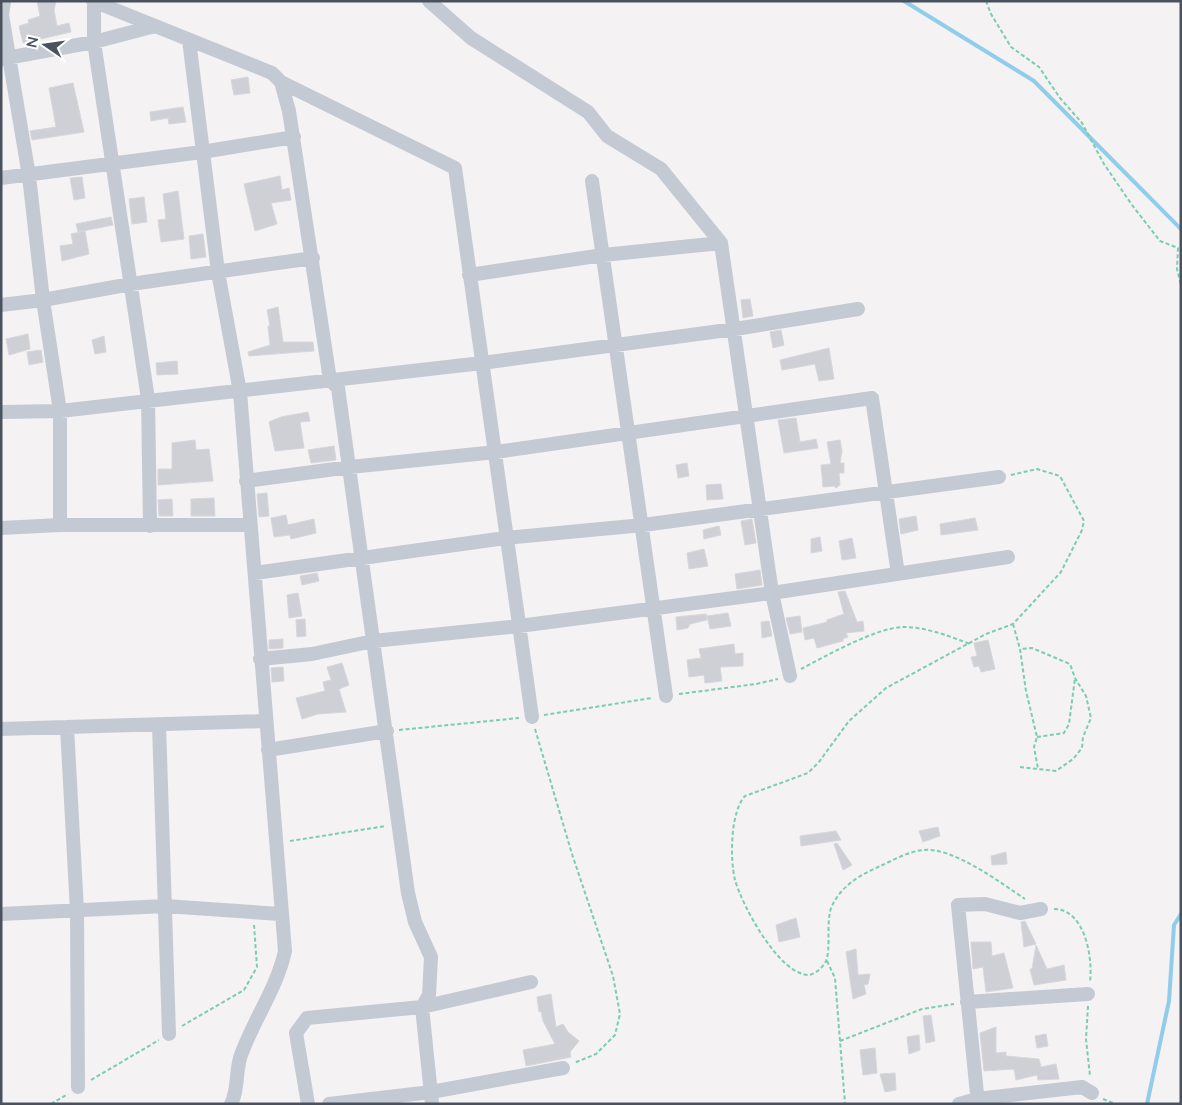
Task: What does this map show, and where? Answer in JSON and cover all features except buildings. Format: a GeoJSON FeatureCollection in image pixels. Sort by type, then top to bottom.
{"type":"FeatureCollection","features":[{"type":"Feature","properties":{"kind":"street"},"geometry":{"type":"LineString","coordinates":[[4,1],[2,15],[5,59],[29,176],[42,300],[60,411],[60,526]]}},
{"type":"Feature","properties":{"kind":"street"},"geometry":{"type":"LineString","coordinates":[[150,526],[148,399],[94,42],[94,1],[272,73],[281,82],[455,168],[496,452],[505,538],[532,717]]}},
{"type":"Feature","properties":{"kind":"street"},"geometry":{"type":"LineString","coordinates":[[429,1],[471,38],[588,112],[607,136],[661,169],[721,243],[772,594],[790,676]]}},
{"type":"Feature","properties":{"kind":"street"},"geometry":{"type":"LineString","coordinates":[[5,59],[94,42],[155,26]]}},
{"type":"Feature","properties":{"kind":"street"},"geometry":{"type":"LineString","coordinates":[[189,40],[218,272],[240,392],[280,914],[285,951],[281,970],[240,1056],[235,1096],[231,1104]]}},
{"type":"Feature","properties":{"kind":"street"},"geometry":{"type":"LineString","coordinates":[[281,82],[294,138],[330,380],[338,388],[363,557],[408,893],[415,922],[431,957],[429,995],[422,1006],[431,1098]]}},
{"type":"Feature","properties":{"kind":"street"},"geometry":{"type":"LineString","coordinates":[[1,178],[29,176],[294,138]]}},
{"type":"Feature","properties":{"kind":"street"},"geometry":{"type":"LineString","coordinates":[[592,181],[630,433],[666,696]]}},
{"type":"Feature","properties":{"kind":"street"},"geometry":{"type":"LineString","coordinates":[[470,275],[603,255],[721,243]]}},
{"type":"Feature","properties":{"kind":"street"},"geometry":{"type":"LineString","coordinates":[[1,305],[313,258]]}},
{"type":"Feature","properties":{"kind":"street"},"geometry":{"type":"LineString","coordinates":[[1,412],[60,411],[148,399],[240,392],[482,363],[735,329],[858,309]]}},
{"type":"Feature","properties":{"kind":"street"},"geometry":{"type":"LineString","coordinates":[[246,481],[350,467],[496,452],[872,398],[898,574]]}},
{"type":"Feature","properties":{"kind":"street"},"geometry":{"type":"LineString","coordinates":[[255,573],[505,538],[643,525],[886,494],[998,477]]}},
{"type":"Feature","properties":{"kind":"street"},"geometry":{"type":"LineString","coordinates":[[1,528],[250,525]]}},
{"type":"Feature","properties":{"kind":"street"},"geometry":{"type":"LineString","coordinates":[[260,659],[312,654],[373,641],[519,626],[772,594],[1008,557]]}},
{"type":"Feature","properties":{"kind":"street"},"geometry":{"type":"LineString","coordinates":[[1,728],[265,721]]}},
{"type":"Feature","properties":{"kind":"street"},"geometry":{"type":"LineString","coordinates":[[159,725],[169,1034]]}},
{"type":"Feature","properties":{"kind":"street"},"geometry":{"type":"LineString","coordinates":[[67,727],[77,911],[78,1087]]}},
{"type":"Feature","properties":{"kind":"street"},"geometry":{"type":"LineString","coordinates":[[268,750],[387,731]]}},
{"type":"Feature","properties":{"kind":"street"},"geometry":{"type":"LineString","coordinates":[[978,1102],[958,905],[985,904],[1020,913],[1041,909]]}},
{"type":"Feature","properties":{"kind":"street"},"geometry":{"type":"LineString","coordinates":[[1,914],[165,906],[280,914]]}},
{"type":"Feature","properties":{"kind":"street"},"geometry":{"type":"LineString","coordinates":[[308,1104],[296,1034],[307,1018],[422,1006],[530,982]]}},
{"type":"Feature","properties":{"kind":"street"},"geometry":{"type":"LineString","coordinates":[[967,1002],[1088,994]]}},
{"type":"Feature","properties":{"kind":"street"},"geometry":{"type":"LineString","coordinates":[[329,1104],[431,1098],[563,1068]]}},
{"type":"Feature","properties":{"kind":"street"},"geometry":{"type":"LineString","coordinates":[[959,1104],[1082,1087],[1092,1093]]}},
{"type":"Feature","properties":{"kind":"path"},"geometry":{"type":"LineString","coordinates":[[986,1],[991,14],[1011,46],[1038,67],[1060,98],[1082,123],[1104,164],[1132,205],[1160,241],[1178,248],[1177,269],[1181,285]]}},
{"type":"Feature","properties":{"kind":"path"},"geometry":{"type":"LineString","coordinates":[[827,960],[819,971],[810,975],[799,972],[783,962],[763,935],[742,900],[735,879],[732,858],[735,813],[745,796],[808,773],[819,762],[849,721],[886,688],[986,634],[1013,624],[1061,572],[1082,530],[1084,520],[1060,476],[1037,469],[998,477]]}},
{"type":"Feature","properties":{"kind":"path"},"geometry":{"type":"LineString","coordinates":[[1013,624],[1020,649],[1026,691],[1037,737],[1034,747],[1038,769]]}},
{"type":"Feature","properties":{"kind":"path"},"geometry":{"type":"LineString","coordinates":[[387,731],[532,717],[756,684],[790,676],[827,655],[886,630],[904,627],[935,632],[970,644]]}},
{"type":"Feature","properties":{"kind":"path"},"geometry":{"type":"LineString","coordinates":[[1020,649],[1032,648],[1070,664],[1075,678],[1086,696],[1091,718],[1083,738],[1082,748],[1073,759],[1056,771],[1020,767]]}},
{"type":"Feature","properties":{"kind":"path"},"geometry":{"type":"LineString","coordinates":[[1037,737],[1064,733],[1069,724],[1075,678]]}},
{"type":"Feature","properties":{"kind":"path"},"geometry":{"type":"LineString","coordinates":[[532,717],[572,854],[613,976],[620,1014],[615,1035],[596,1054],[563,1068]]}},
{"type":"Feature","properties":{"kind":"path"},"geometry":{"type":"LineString","coordinates":[[275,843],[398,824]]}},
{"type":"Feature","properties":{"kind":"path"},"geometry":{"type":"LineString","coordinates":[[845,1104],[835,978],[827,960],[831,909],[843,888],[861,874],[913,852],[926,850],[942,852],[964,862],[1041,909],[1061,909],[1074,916],[1084,936],[1089,952],[1091,973],[1086,1039],[1092,1093]]}},
{"type":"Feature","properties":{"kind":"path"},"geometry":{"type":"LineString","coordinates":[[840,1041],[922,1009],[967,1002]]}},
{"type":"Feature","properties":{"kind":"waterway"},"geometry":{"type":"LineString","coordinates":[[904,1],[1034,81],[1181,229]]}},
{"type":"Feature","properties":{"kind":"waterway"},"geometry":{"type":"LineString","coordinates":[[1147,1104],[1169,1001],[1174,925],[1181,914]]}}]}
